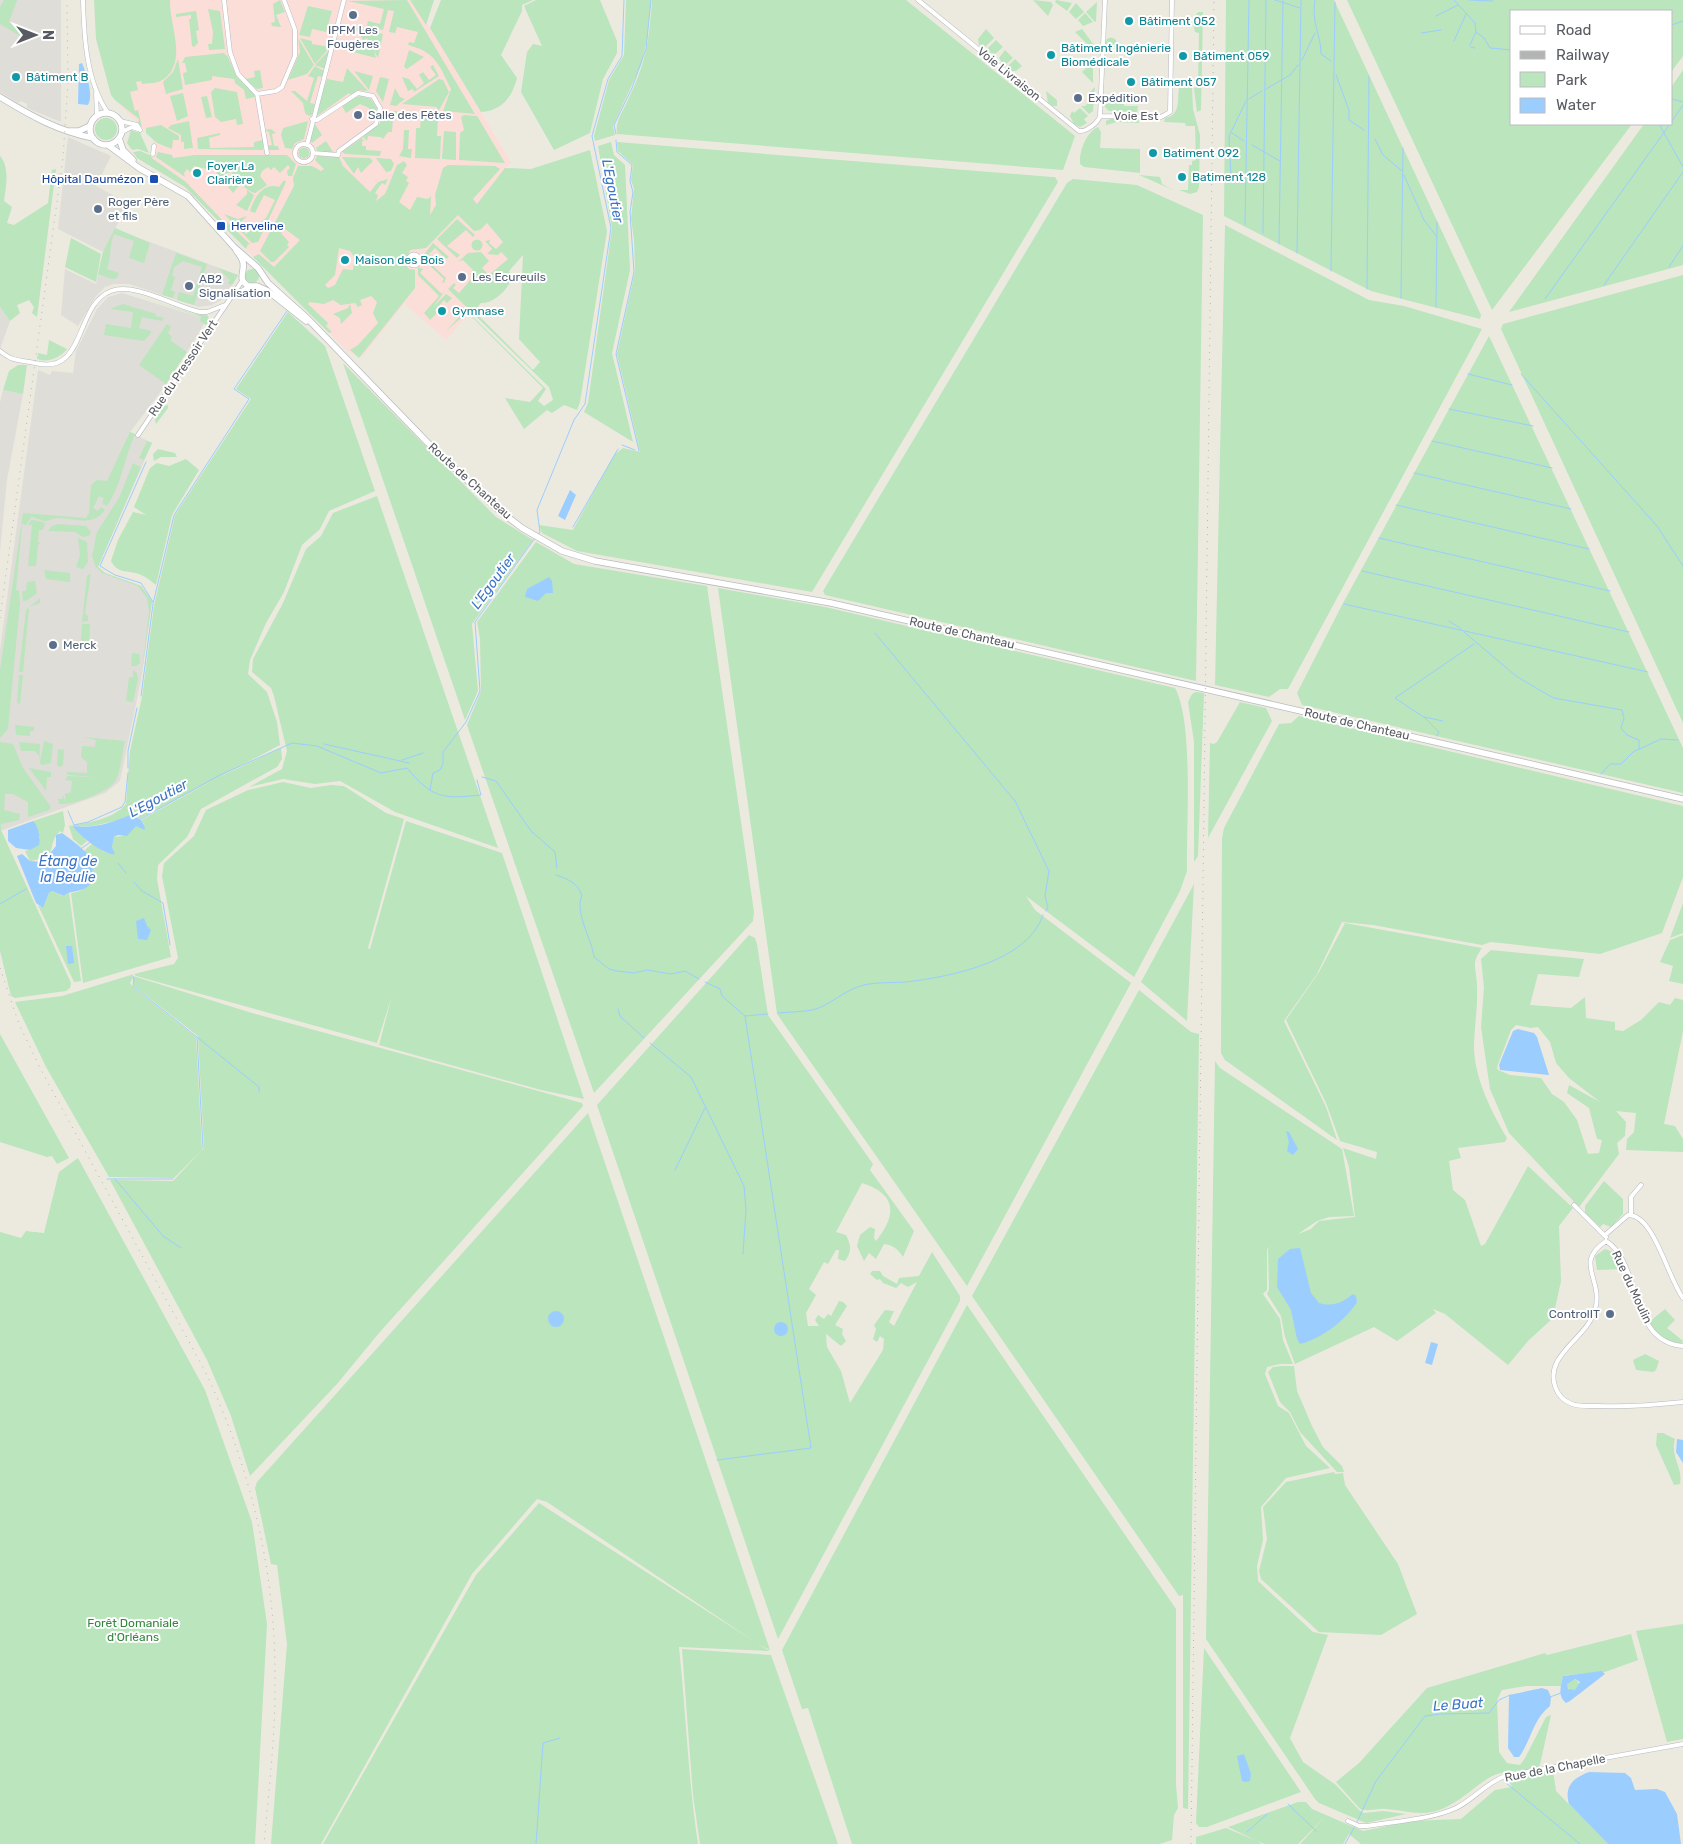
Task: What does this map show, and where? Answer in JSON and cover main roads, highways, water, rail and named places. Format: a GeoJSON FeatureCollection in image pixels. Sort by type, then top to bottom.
{"type":"FeatureCollection","features":[{"type":"Feature","properties":{"kind":"main road"},"geometry":{"type":"LineString","coordinates":[[0,98],[41,121],[77,136],[93,138],[100,144],[108,145],[121,135],[120,120],[108,113],[97,116],[90,126],[79,131],[67,131]]}},
{"type":"Feature","properties":{"kind":"main road"},"geometry":{"type":"LineString","coordinates":[[90,126],[93,138]]}},
{"type":"Feature","properties":{"kind":"main road","name":"Route de Chanteau"},"geometry":{"type":"LineString","coordinates":[[121,135],[121,146],[129,156],[153,175]]}},
{"type":"Feature","properties":{"kind":"main road","name":"Route de Chanteau"},"geometry":{"type":"LineString","coordinates":[[108,145],[139,168],[188,196],[234,246],[261,270],[262,277],[318,330],[496,508],[531,533],[581,558],[831,603],[1683,799]]}},
{"type":"Feature","properties":{"kind":"main road","name":"Route de Chanteau"},"geometry":{"type":"LineString","coordinates":[[234,246],[242,260],[242,281],[249,287],[257,286],[268,291],[318,330]]}},
{"type":"Feature","properties":{"kind":"main road"},"geometry":{"type":"LineString","coordinates":[[243,270],[248,266],[256,266]]}},
{"type":"Feature","properties":{"kind":"main road"},"geometry":{"type":"LineString","coordinates":[[257,286],[262,277]]}},
{"type":"Feature","properties":{"kind":"water"},"geometry":{"type":"Polygon","coordinates":[[[82,63],[90,90],[88,105],[78,104],[79,64],[82,63]]]}},
{"type":"Feature","properties":{"kind":"water"},"geometry":{"type":"Polygon","coordinates":[[[570,490],[576,495],[565,520],[558,516],[570,490]]]}},
{"type":"Feature","properties":{"kind":"water"},"geometry":{"type":"Polygon","coordinates":[[[549,577],[552,581],[553,593],[546,593],[538,601],[525,597],[527,589],[549,577]]]}},
{"type":"Feature","properties":{"kind":"water"},"geometry":{"type":"Polygon","coordinates":[[[130,815],[136,817],[144,824],[145,830],[136,826],[127,836],[118,835],[114,837],[112,847],[115,854],[105,852],[92,844],[73,826],[88,827],[102,825],[130,815]]]}},
{"type":"Feature","properties":{"kind":"water"},"geometry":{"type":"Polygon","coordinates":[[[33,821],[39,832],[39,845],[30,850],[16,848],[8,841],[8,830],[33,821]]]}},
{"type":"Feature","properties":{"kind":"water","name":"Étang de la Beulie"},"geometry":{"type":"Polygon","coordinates":[[[62,833],[94,860],[91,883],[84,889],[64,896],[52,891],[49,893],[43,908],[36,903],[17,856],[22,854],[30,861],[43,862],[56,846],[56,835],[62,833]]]}},
{"type":"Feature","properties":{"kind":"water"},"geometry":{"type":"Polygon","coordinates":[[[144,918],[151,930],[147,940],[138,939],[136,921],[144,918]]]}},
{"type":"Feature","properties":{"kind":"water"},"geometry":{"type":"Polygon","coordinates":[[[66,946],[72,946],[74,963],[68,964],[66,946]]]}},
{"type":"Feature","properties":{"kind":"water"},"geometry":{"type":"Polygon","coordinates":[[[1518,1029],[1534,1033],[1537,1037],[1549,1075],[1500,1070],[1499,1065],[1513,1031],[1518,1029]]]}},
{"type":"Feature","properties":{"kind":"water"},"geometry":{"type":"Polygon","coordinates":[[[1286,1131],[1289,1132],[1298,1149],[1293,1155],[1287,1151],[1289,1142],[1286,1131]]]}},
{"type":"Feature","properties":{"kind":"water"},"geometry":{"type":"Polygon","coordinates":[[[1300,1248],[1311,1293],[1319,1303],[1329,1305],[1337,1303],[1353,1294],[1356,1296],[1357,1302],[1340,1322],[1332,1328],[1316,1338],[1300,1344],[1297,1339],[1291,1310],[1277,1287],[1278,1259],[1290,1249],[1300,1248]]]}},
{"type":"Feature","properties":{"kind":"water"},"geometry":{"type":"Polygon","coordinates":[[[556,1311],[562,1313],[564,1319],[562,1325],[556,1327],[550,1325],[548,1319],[550,1313],[556,1311]]]}},
{"type":"Feature","properties":{"kind":"water"},"geometry":{"type":"Polygon","coordinates":[[[778,1322],[784,1322],[788,1329],[784,1336],[778,1336],[774,1332],[774,1326],[778,1322]]]}},
{"type":"Feature","properties":{"kind":"water"},"geometry":{"type":"Polygon","coordinates":[[[1431,1342],[1438,1344],[1432,1365],[1425,1363],[1431,1342]]]}},
{"type":"Feature","properties":{"kind":"water"},"geometry":{"type":"Polygon","coordinates":[[[1677,1439],[1683,1440],[1683,1463],[1676,1452],[1677,1439]]]}},
{"type":"Feature","properties":{"kind":"water"},"geometry":{"type":"Polygon","coordinates":[[[1602,1671],[1605,1674],[1566,1703],[1561,1697],[1563,1676],[1602,1671]],[[1575,1679],[1567,1684],[1568,1689],[1575,1690],[1580,1682],[1575,1679]]]}},
{"type":"Feature","properties":{"kind":"water"},"geometry":{"type":"Polygon","coordinates":[[[1542,1688],[1548,1690],[1551,1697],[1550,1706],[1540,1717],[1519,1757],[1514,1757],[1508,1748],[1509,1695],[1542,1688]]]}},
{"type":"Feature","properties":{"kind":"water"},"geometry":{"type":"Polygon","coordinates":[[[1244,1754],[1251,1774],[1250,1781],[1245,1782],[1242,1781],[1237,1756],[1244,1754]]]}},
{"type":"Feature","properties":{"kind":"water"},"geometry":{"type":"Polygon","coordinates":[[[1589,1772],[1625,1773],[1631,1778],[1635,1790],[1657,1789],[1665,1792],[1677,1814],[1681,1844],[1608,1844],[1569,1804],[1568,1792],[1571,1784],[1578,1777],[1589,1772]]]}},
{"type":"Feature","properties":{"kind":"waterway","name":"L'Egoutier"},"geometry":{"type":"LineString","coordinates":[[538,535],[540,532],[537,510],[574,420],[585,404],[611,228],[592,136],[608,79],[622,56],[624,0]]}},
{"type":"Feature","properties":{"kind":"waterway"},"geometry":{"type":"LineString","coordinates":[[616,134],[614,125],[632,88],[646,49],[651,0]]}},
{"type":"Feature","properties":{"kind":"waterway"},"geometry":{"type":"LineString","coordinates":[[1245,225],[1249,0]]}},
{"type":"Feature","properties":{"kind":"waterway"},"geometry":{"type":"LineString","coordinates":[[1263,233],[1266,0]]}},
{"type":"Feature","properties":{"kind":"waterway"},"geometry":{"type":"LineString","coordinates":[[1275,0],[1300,8]]}},
{"type":"Feature","properties":{"kind":"waterway"},"geometry":{"type":"LineString","coordinates":[[1279,244],[1283,0]]}},
{"type":"Feature","properties":{"kind":"waterway"},"geometry":{"type":"LineString","coordinates":[[1297,253],[1301,0]]}},
{"type":"Feature","properties":{"kind":"waterway"},"geometry":{"type":"LineString","coordinates":[[1315,0],[1314,16],[1320,40],[1321,54],[1331,61]]}},
{"type":"Feature","properties":{"kind":"waterway"},"geometry":{"type":"LineString","coordinates":[[1454,0],[1475,23],[1476,32],[1484,38],[1490,48],[1510,50]]}},
{"type":"Feature","properties":{"kind":"waterway"},"geometry":{"type":"LineString","coordinates":[[1469,0],[1493,1]]}},
{"type":"Feature","properties":{"kind":"waterway"},"geometry":{"type":"LineString","coordinates":[[1331,271],[1335,2]]}},
{"type":"Feature","properties":{"kind":"waterway"},"geometry":{"type":"LineString","coordinates":[[1436,16],[1458,5]]}},
{"type":"Feature","properties":{"kind":"waterway"},"geometry":{"type":"LineString","coordinates":[[1454,41],[1466,14]]}},
{"type":"Feature","properties":{"kind":"waterway"},"geometry":{"type":"LineString","coordinates":[[1673,25],[1683,21]]}},
{"type":"Feature","properties":{"kind":"waterway"},"geometry":{"type":"LineString","coordinates":[[1421,33],[1441,30]]}},
{"type":"Feature","properties":{"kind":"waterway"},"geometry":{"type":"LineString","coordinates":[[1470,45],[1476,32]]}},
{"type":"Feature","properties":{"kind":"waterway"},"geometry":{"type":"LineString","coordinates":[[1302,60],[1315,33]]}},
{"type":"Feature","properties":{"kind":"waterway"},"geometry":{"type":"LineString","coordinates":[[1471,47],[1475,48]]}},
{"type":"Feature","properties":{"kind":"waterway"},"geometry":{"type":"LineString","coordinates":[[1266,89],[1290,75],[1298,65]]}},
{"type":"Feature","properties":{"kind":"waterway"},"geometry":{"type":"LineString","coordinates":[[1336,75],[1349,110],[1349,120],[1364,130]]}},
{"type":"Feature","properties":{"kind":"waterway"},"geometry":{"type":"LineString","coordinates":[[1367,289],[1369,76]]}},
{"type":"Feature","properties":{"kind":"waterway"},"geometry":{"type":"LineString","coordinates":[[1249,99],[1262,91]]}},
{"type":"Feature","properties":{"kind":"waterway"},"geometry":{"type":"LineString","coordinates":[[1673,99],[1683,102]]}},
{"type":"Feature","properties":{"kind":"waterway"},"geometry":{"type":"LineString","coordinates":[[1231,178],[1229,136],[1246,101]]}},
{"type":"Feature","properties":{"kind":"waterway"},"geometry":{"type":"LineString","coordinates":[[1673,120],[1683,105]]}},
{"type":"Feature","properties":{"kind":"waterway"},"geometry":{"type":"LineString","coordinates":[[1660,125],[1683,167]]}},
{"type":"Feature","properties":{"kind":"waterway"},"geometry":{"type":"LineString","coordinates":[[1545,299],[1669,125]]}},
{"type":"Feature","properties":{"kind":"waterway"},"geometry":{"type":"LineString","coordinates":[[1232,133],[1244,141]]}},
{"type":"Feature","properties":{"kind":"waterway"},"geometry":{"type":"LineString","coordinates":[[1375,139],[1383,155],[1402,171]]}},
{"type":"Feature","properties":{"kind":"waterway"},"geometry":{"type":"LineString","coordinates":[[616,140],[617,152],[632,165],[630,181],[633,192],[630,212],[634,272],[616,354],[639,451]]}},
{"type":"Feature","properties":{"kind":"waterway"},"geometry":{"type":"LineString","coordinates":[[1252,145],[1280,161]]}},
{"type":"Feature","properties":{"kind":"waterway"},"geometry":{"type":"LineString","coordinates":[[1401,298],[1403,148]]}},
{"type":"Feature","properties":{"kind":"waterway"},"geometry":{"type":"LineString","coordinates":[[1604,285],[1683,172]]}},
{"type":"Feature","properties":{"kind":"waterway"},"geometry":{"type":"LineString","coordinates":[[1404,175],[1424,220],[1437,237]]}},
{"type":"Feature","properties":{"kind":"waterway"},"geometry":{"type":"LineString","coordinates":[[1436,307],[1437,222]]}},
{"type":"Feature","properties":{"kind":"waterway"},"geometry":{"type":"LineString","coordinates":[[1669,267],[1683,246]]}},
{"type":"Feature","properties":{"kind":"waterway"},"geometry":{"type":"LineString","coordinates":[[141,696],[153,604],[174,515],[249,399],[234,389],[287,311]]}},
{"type":"Feature","properties":{"kind":"waterway"},"geometry":{"type":"LineString","coordinates":[[1468,374],[1512,385]]}},
{"type":"Feature","properties":{"kind":"waterway"},"geometry":{"type":"LineString","coordinates":[[1521,374],[1657,526],[1683,566]]}},
{"type":"Feature","properties":{"kind":"waterway"},"geometry":{"type":"LineString","coordinates":[[1449,409],[1533,426]]}},
{"type":"Feature","properties":{"kind":"waterway"},"geometry":{"type":"LineString","coordinates":[[1432,441],[1552,468]]}},
{"type":"Feature","properties":{"kind":"waterway"},"geometry":{"type":"LineString","coordinates":[[622,445],[635,450]]}},
{"type":"Feature","properties":{"kind":"waterway"},"geometry":{"type":"LineString","coordinates":[[573,527],[618,449]]}},
{"type":"Feature","properties":{"kind":"waterway"},"geometry":{"type":"LineString","coordinates":[[146,462],[100,566],[115,575],[141,583],[153,602]]}},
{"type":"Feature","properties":{"kind":"waterway"},"geometry":{"type":"LineString","coordinates":[[1414,473],[1571,509]]}},
{"type":"Feature","properties":{"kind":"waterway"},"geometry":{"type":"LineString","coordinates":[[1396,505],[1589,549]]}},
{"type":"Feature","properties":{"kind":"waterway","name":"L'Egoutier"},"geometry":{"type":"LineString","coordinates":[[430,790],[433,773],[440,770],[443,764],[443,752],[466,722],[480,691],[475,622],[535,538]]}},
{"type":"Feature","properties":{"kind":"waterway"},"geometry":{"type":"LineString","coordinates":[[1379,538],[1610,591]]}},
{"type":"Feature","properties":{"kind":"waterway"},"geometry":{"type":"LineString","coordinates":[[1362,571],[1629,632]]}},
{"type":"Feature","properties":{"kind":"waterway"},"geometry":{"type":"LineString","coordinates":[[1344,604],[1648,672]]}},
{"type":"Feature","properties":{"kind":"waterway"},"geometry":{"type":"LineString","coordinates":[[1449,621],[1461,629]]}},
{"type":"Feature","properties":{"kind":"waterway"},"geometry":{"type":"LineString","coordinates":[[1464,632],[1516,676],[1554,698],[1622,710],[1624,718],[1621,728],[1627,735],[1639,740],[1639,749]]}},
{"type":"Feature","properties":{"kind":"waterway"},"geometry":{"type":"LineString","coordinates":[[875,633],[1015,801],[1049,871],[1045,896],[1048,907],[1046,911]]}},
{"type":"Feature","properties":{"kind":"waterway"},"geometry":{"type":"LineString","coordinates":[[1437,736],[1439,732],[1425,718],[1395,698],[1474,644]]}},
{"type":"Feature","properties":{"kind":"waterway"},"geometry":{"type":"LineString","coordinates":[[128,768],[128,751],[137,708]]}},
{"type":"Feature","properties":{"kind":"waterway"},"geometry":{"type":"LineString","coordinates":[[1424,717],[1443,721]]}},
{"type":"Feature","properties":{"kind":"waterway"},"geometry":{"type":"LineString","coordinates":[[1601,774],[1610,764],[1621,764],[1633,752],[1661,739],[1678,740]]}},
{"type":"Feature","properties":{"kind":"waterway","name":"L'Egoutier"},"geometry":{"type":"LineString","coordinates":[[139,820],[218,776],[292,743],[317,746],[381,773],[407,768],[424,786],[439,795],[457,797],[481,795],[477,780]]}},
{"type":"Feature","properties":{"kind":"waterway"},"geometry":{"type":"LineString","coordinates":[[324,744],[409,763]]}},
{"type":"Feature","properties":{"kind":"waterway"},"geometry":{"type":"LineString","coordinates":[[402,760],[423,753]]}},
{"type":"Feature","properties":{"kind":"waterway"},"geometry":{"type":"LineString","coordinates":[[68,811],[74,825],[88,822],[122,807],[125,802],[128,773]]}},
{"type":"Feature","properties":{"kind":"waterway"},"geometry":{"type":"LineString","coordinates":[[482,777],[496,781],[531,831],[555,852],[557,868]]}},
{"type":"Feature","properties":{"kind":"waterway","name":"L'Egoutier"},"geometry":{"type":"LineString","coordinates":[[79,850],[92,841]]}},
{"type":"Feature","properties":{"kind":"waterway"},"geometry":{"type":"LineString","coordinates":[[118,863],[126,873]]}},
{"type":"Feature","properties":{"kind":"waterway"},"geometry":{"type":"LineString","coordinates":[[556,875],[572,882],[578,888],[582,896],[580,909],[594,957],[609,969],[634,973],[647,970],[671,974],[685,971],[699,979]]}},
{"type":"Feature","properties":{"kind":"waterway"},"geometry":{"type":"LineString","coordinates":[[134,882],[142,891],[163,903],[170,945]]}},
{"type":"Feature","properties":{"kind":"waterway","name":"L'Egoutier"},"geometry":{"type":"LineString","coordinates":[[0,904],[26,889]]}},
{"type":"Feature","properties":{"kind":"waterway"},"geometry":{"type":"LineString","coordinates":[[778,1013],[808,1011],[819,1008],[850,990],[864,985],[924,980],[985,964],[1004,956],[1021,945],[1035,931],[1043,915]]}},
{"type":"Feature","properties":{"kind":"waterway"},"geometry":{"type":"LineString","coordinates":[[132,975],[134,978],[133,986],[197,1037],[203,1148]]}},
{"type":"Feature","properties":{"kind":"waterway"},"geometry":{"type":"LineString","coordinates":[[705,982],[720,989],[722,996],[745,1016],[768,1014]]}},
{"type":"Feature","properties":{"kind":"waterway"},"geometry":{"type":"LineString","coordinates":[[618,1009],[620,1016],[644,1038]]}},
{"type":"Feature","properties":{"kind":"waterway"},"geometry":{"type":"LineString","coordinates":[[717,1460],[811,1448],[745,1016]]}},
{"type":"Feature","properties":{"kind":"waterway"},"geometry":{"type":"LineString","coordinates":[[197,1037],[259,1087],[259,1092]]}},
{"type":"Feature","properties":{"kind":"waterway"},"geometry":{"type":"LineString","coordinates":[[650,1043],[691,1077],[744,1186],[746,1209],[743,1254]]}},
{"type":"Feature","properties":{"kind":"waterway"},"geometry":{"type":"LineString","coordinates":[[675,1170],[705,1108]]}},
{"type":"Feature","properties":{"kind":"waterway"},"geometry":{"type":"LineString","coordinates":[[107,1179],[173,1179]]}},
{"type":"Feature","properties":{"kind":"waterway"},"geometry":{"type":"LineString","coordinates":[[115,1179],[163,1236],[181,1248]]}},
{"type":"Feature","properties":{"kind":"waterway","name":"Le Buat"},"geometry":{"type":"LineString","coordinates":[[1550,1697],[1561,1693]]}},
{"type":"Feature","properties":{"kind":"waterway","name":"Le Buat"},"geometry":{"type":"LineString","coordinates":[[1357,1822],[1376,1781],[1425,1716],[1489,1713],[1499,1700],[1510,1695]]}},
{"type":"Feature","properties":{"kind":"waterway"},"geometry":{"type":"LineString","coordinates":[[536,1844],[543,1743],[560,1738]]}},
{"type":"Feature","properties":{"kind":"waterway"},"geometry":{"type":"LineString","coordinates":[[1505,1782],[1580,1844]]}},
{"type":"Feature","properties":{"kind":"waterway"},"geometry":{"type":"LineString","coordinates":[[1288,1804],[1316,1831]]}},
{"type":"Feature","properties":{"kind":"waterway"},"geometry":{"type":"LineString","coordinates":[[1247,1832],[1267,1814]]}},
{"type":"Feature","properties":{"kind":"waterway","name":"Le Buat"},"geometry":{"type":"LineString","coordinates":[[1345,1844],[1355,1826]]}},
{"type":"Feature","properties":{"kind":"railway"},"geometry":{"type":"LineString","coordinates":[[0,618],[63,158],[68,81],[67,0]]}},
{"type":"Feature","properties":{"kind":"railway"},"geometry":{"type":"LineString","coordinates":[[1191,1844],[1214,0]]}},
{"type":"Feature","properties":{"kind":"railway"},"geometry":{"type":"LineString","coordinates":[[0,968],[19,1024],[40,1068],[205,1371],[221,1407],[247,1481],[265,1557],[274,1635],[275,1674],[272,1759],[264,1844]]}},
{"type":"Feature","properties":{"kind":"place","name":"IPFM Les Fougères"},"geometry":{"type":"Point","coordinates":[353,15]}},
{"type":"Feature","properties":{"kind":"place","name":"Bâtiment 052"},"geometry":{"type":"Point","coordinates":[1129,21]}},
{"type":"Feature","properties":{"kind":"place","name":"Bâtiment Ingénierie Biomédicale"},"geometry":{"type":"Point","coordinates":[1051,55]}},
{"type":"Feature","properties":{"kind":"place","name":"Bâtiment 059"},"geometry":{"type":"Point","coordinates":[1183,56]}},
{"type":"Feature","properties":{"kind":"place","name":"Bâtiment B"},"geometry":{"type":"Point","coordinates":[16,77]}},
{"type":"Feature","properties":{"kind":"place","name":"Bâtiment 057"},"geometry":{"type":"Point","coordinates":[1131,82]}},
{"type":"Feature","properties":{"kind":"place","name":"Expédition"},"geometry":{"type":"Point","coordinates":[1078,98]}},
{"type":"Feature","properties":{"kind":"place","name":"Salle des Fêtes"},"geometry":{"type":"Point","coordinates":[358,115]}},
{"type":"Feature","properties":{"kind":"place","name":"Batiment 092"},"geometry":{"type":"Point","coordinates":[1153,153]}},
{"type":"Feature","properties":{"kind":"place","name":"Foyer La Clairière"},"geometry":{"type":"Point","coordinates":[197,173]}},
{"type":"Feature","properties":{"kind":"place","name":"Batiment 128"},"geometry":{"type":"Point","coordinates":[1182,177]}},
{"type":"Feature","properties":{"kind":"place","name":"Hôpital Daumézon"},"geometry":{"type":"Point","coordinates":[154,179]}},
{"type":"Feature","properties":{"kind":"place","name":"Roger Père et fils"},"geometry":{"type":"Point","coordinates":[98,209]}},
{"type":"Feature","properties":{"kind":"place","name":"Herveline"},"geometry":{"type":"Point","coordinates":[221,226]}},
{"type":"Feature","properties":{"kind":"place","name":"Maison des Bois"},"geometry":{"type":"Point","coordinates":[345,260]}},
{"type":"Feature","properties":{"kind":"place","name":"Les Ecureuils"},"geometry":{"type":"Point","coordinates":[462,277]}},
{"type":"Feature","properties":{"kind":"place","name":"AB2 Signalisation"},"geometry":{"type":"Point","coordinates":[189,286]}},
{"type":"Feature","properties":{"kind":"place","name":"Gymnase"},"geometry":{"type":"Point","coordinates":[442,311]}},
{"type":"Feature","properties":{"kind":"place","name":"Merck"},"geometry":{"type":"Point","coordinates":[53,645]}},
{"type":"Feature","properties":{"kind":"place","name":"ControlIT"},"geometry":{"type":"Point","coordinates":[1610,1314]}},
{"type":"Feature","properties":{"kind":"park label","name":"Forêt Domaniale d'Orléans"},"geometry":{"type":"Point","coordinates":[133,1630]}}]}
